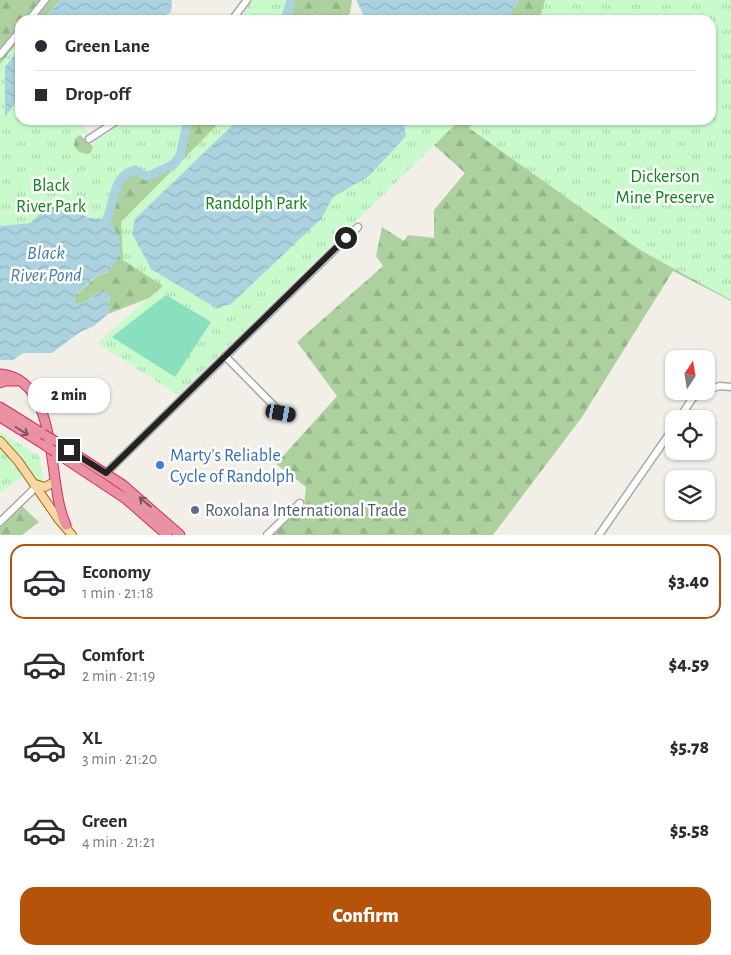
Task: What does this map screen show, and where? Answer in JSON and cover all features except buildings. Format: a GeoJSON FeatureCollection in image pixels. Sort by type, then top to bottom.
{"type":"FeatureCollection","features":[{"type":"Feature","properties":{"kind":"highway"},"geometry":{"type":"LineString","coordinates":[[0,374],[14,378],[21,383],[36,397],[43,411],[58,504],[66,525]]}},
{"type":"Feature","properties":{"kind":"highway"},"geometry":{"type":"LineString","coordinates":[[0,383],[9,380],[21,383]]}},
{"type":"Feature","properties":{"kind":"highway"},"geometry":{"type":"LineString","coordinates":[[0,402],[18,418]]}},
{"type":"Feature","properties":{"kind":"highway"},"geometry":{"type":"LineString","coordinates":[[0,407],[106,473],[147,504],[180,535]]}},
{"type":"Feature","properties":{"kind":"highway"},"geometry":{"type":"LineString","coordinates":[[0,418],[120,494],[167,535]]}},
{"type":"Feature","properties":{"kind":"main road"},"geometry":{"type":"LineString","coordinates":[[0,441],[72,535]]}},
{"type":"Feature","properties":{"kind":"main road"},"geometry":{"type":"LineString","coordinates":[[36,486],[45,487],[54,482]]}},
{"type":"Feature","properties":{"kind":"street"},"geometry":{"type":"LineString","coordinates":[[33,15],[45,0]]}},
{"type":"Feature","properties":{"kind":"street"},"geometry":{"type":"LineString","coordinates":[[236,15],[247,0]]}},
{"type":"Feature","properties":{"kind":"street"},"geometry":{"type":"LineString","coordinates":[[0,55],[15,36]]}},
{"type":"Feature","properties":{"kind":"street"},"geometry":{"type":"LineString","coordinates":[[89,139],[110,125]]}},
{"type":"Feature","properties":{"kind":"street"},"geometry":{"type":"LineString","coordinates":[[106,473],[358,227]]}},
{"type":"Feature","properties":{"kind":"street"},"geometry":{"type":"LineString","coordinates":[[225,356],[281,413],[292,415]]}},
{"type":"Feature","properties":{"kind":"street"},"geometry":{"type":"LineString","coordinates":[[715,387],[731,387]]}},
{"type":"Feature","properties":{"kind":"street"},"geometry":{"type":"LineString","coordinates":[[600,535],[665,440]]}},
{"type":"Feature","properties":{"kind":"street"},"geometry":{"type":"LineString","coordinates":[[0,522],[36,486]]}},
{"type":"Feature","properties":{"kind":"street"},"geometry":{"type":"LineString","coordinates":[[267,535],[300,503]]}},
{"type":"Feature","properties":{"kind":"green space"},"geometry":{"type":"Polygon","coordinates":[[[0,0],[60,0],[47,15],[15,15],[15,125],[79,125],[79,134],[105,157],[134,125],[236,125],[167,291],[108,314],[110,293],[100,291],[85,302],[74,305],[75,296],[97,276],[108,272],[88,218],[0,153],[0,0]]]}},
{"type":"Feature","properties":{"kind":"green space"},"geometry":{"type":"Polygon","coordinates":[[[252,0],[291,0],[286,15],[243,15],[252,0]]]}},
{"type":"Feature","properties":{"kind":"green space"},"geometry":{"type":"Polygon","coordinates":[[[259,0],[352,0],[348,15],[245,15],[259,0]]]}},
{"type":"Feature","properties":{"kind":"green space"},"geometry":{"type":"Polygon","coordinates":[[[519,0],[731,0],[731,301],[673,271],[582,417],[493,535],[273,535],[304,505],[306,487],[276,464],[337,396],[297,342],[383,266],[376,256],[382,227],[404,241],[408,235],[434,238],[434,210],[465,173],[433,144],[450,125],[716,125],[716,15],[509,15],[519,0]]]}},
{"type":"Feature","properties":{"kind":"green space","name":"Dickerson Mine Preserve"},"geometry":{"type":"Polygon","coordinates":[[[545,0],[731,0],[731,300],[640,250],[469,128],[472,125],[716,125],[716,15],[540,15],[545,0]]]}},
{"type":"Feature","properties":{"kind":"green space","name":"Black River Park"},"geometry":{"type":"Polygon","coordinates":[[[15,45],[15,125],[83,125],[89,134],[82,133],[75,139],[74,146],[79,152],[87,154],[91,152],[95,141],[119,125],[188,125],[180,156],[174,164],[146,176],[135,170],[128,173],[118,183],[107,219],[101,219],[0,307],[0,64],[15,45]]]}},
{"type":"Feature","properties":{"kind":"green space","name":"Randolph Park"},"geometry":{"type":"Polygon","coordinates":[[[217,125],[455,125],[178,395],[97,343],[163,286],[123,260],[121,222],[217,125]]]}},
{"type":"Feature","properties":{"kind":"green space"},"geometry":{"type":"Polygon","coordinates":[[[166,295],[211,322],[175,377],[112,337],[166,295]]]}},
{"type":"Feature","properties":{"kind":"green space"},"geometry":{"type":"Polygon","coordinates":[[[0,432],[39,456],[46,497],[28,473],[0,493],[0,432]]]}},
{"type":"Feature","properties":{"kind":"green space"},"geometry":{"type":"Polygon","coordinates":[[[21,505],[39,522],[22,535],[0,535],[0,524],[21,505]]]}},
{"type":"Feature","properties":{"kind":"water"},"geometry":{"type":"Polygon","coordinates":[[[60,0],[172,0],[171,12],[166,15],[47,15],[60,0]]]}},
{"type":"Feature","properties":{"kind":"water"},"geometry":{"type":"Polygon","coordinates":[[[356,0],[519,0],[509,15],[364,15],[356,0]]]}},
{"type":"Feature","properties":{"kind":"water"},"geometry":{"type":"Polygon","coordinates":[[[15,54],[15,103],[5,117],[5,67],[15,54]]]}},
{"type":"Feature","properties":{"kind":"water"},"geometry":{"type":"Polygon","coordinates":[[[233,125],[404,125],[406,136],[369,176],[333,197],[321,219],[231,304],[216,308],[151,269],[132,233],[135,219],[233,125]]]}},
{"type":"Feature","properties":{"kind":"water","name":"Black River Pond"},"geometry":{"type":"Polygon","coordinates":[[[56,199],[88,218],[107,219],[116,231],[119,238],[120,251],[115,264],[106,272],[95,277],[75,296],[74,305],[85,302],[100,291],[110,293],[108,314],[94,326],[80,332],[52,353],[23,353],[13,360],[0,360],[0,226],[30,223],[56,199]]]}},
{"type":"Feature","properties":{"kind":"waterway"},"geometry":{"type":"LineString","coordinates":[[286,15],[291,0]]}},
{"type":"Feature","properties":{"kind":"waterway"},"geometry":{"type":"LineString","coordinates":[[107,219],[118,183],[128,173],[135,170],[146,176],[174,164],[180,156],[187,125]]}},
{"type":"Feature","properties":{"kind":"place","name":"Marty's Reliable Cycle of Randolph"},"geometry":{"type":"Point","coordinates":[160,465]}},
{"type":"Feature","properties":{"kind":"place","name":"Roxolana International Trade"},"geometry":{"type":"Point","coordinates":[195,510]}},
{"type":"Feature","properties":{"kind":"route"},"geometry":{"type":"LineString","coordinates":[[69,450],[106,473],[346,238]]}}]}
